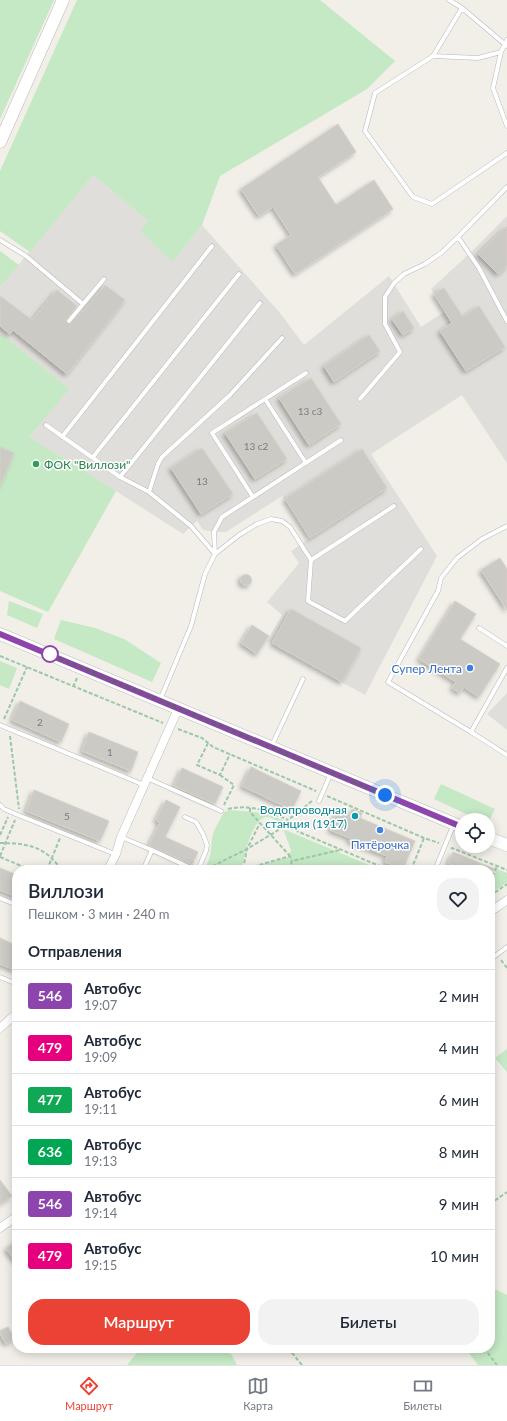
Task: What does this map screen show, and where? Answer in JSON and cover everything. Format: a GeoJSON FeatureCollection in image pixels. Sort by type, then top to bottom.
{"type":"FeatureCollection","features":[{"type":"Feature","properties":{"kind":"main road"},"geometry":{"type":"LineString","coordinates":[[0,142],[63,0]]}},
{"type":"Feature","properties":{"kind":"main road"},"geometry":{"type":"LineString","coordinates":[[0,634],[455,824]]}},
{"type":"Feature","properties":{"kind":"main road"},"geometry":{"type":"LineString","coordinates":[[495,841],[507,845]]}},
{"type":"Feature","properties":{"kind":"street"},"geometry":{"type":"LineString","coordinates":[[110,865],[116,854],[121,837],[178,709]]}},
{"type":"Feature","properties":{"kind":"street"},"geometry":{"type":"LineString","coordinates":[[495,908],[507,900]]}},
{"type":"Feature","properties":{"kind":"street"},"geometry":{"type":"LineString","coordinates":[[0,1028],[12,1017]]}},
{"type":"Feature","properties":{"kind":"street"},"geometry":{"type":"LineString","coordinates":[[0,1228],[12,1220]]}},
{"type":"Feature","properties":{"kind":"lane"},"geometry":{"type":"LineString","coordinates":[[449,0],[462,8],[506,44],[501,52],[493,88],[507,126]]}},
{"type":"Feature","properties":{"kind":"lane"},"geometry":{"type":"LineString","coordinates":[[462,8],[433,56],[375,93],[365,131],[412,198],[432,204],[507,153]]}},
{"type":"Feature","properties":{"kind":"lane"},"geometry":{"type":"LineString","coordinates":[[433,56],[478,58],[501,52]]}},
{"type":"Feature","properties":{"kind":"lane"},"geometry":{"type":"LineString","coordinates":[[360,399],[400,352],[385,324],[385,297],[394,283],[404,274],[425,264],[441,253],[507,187]]}},
{"type":"Feature","properties":{"kind":"lane"},"geometry":{"type":"LineString","coordinates":[[458,237],[479,268],[507,321]]}},
{"type":"Feature","properties":{"kind":"lane"},"geometry":{"type":"LineString","coordinates":[[0,240],[26,256],[83,304]]}},
{"type":"Feature","properties":{"kind":"lane"},"geometry":{"type":"LineString","coordinates":[[62,437],[212,246]]}},
{"type":"Feature","properties":{"kind":"lane"},"geometry":{"type":"LineString","coordinates":[[93,457],[239,274]]}},
{"type":"Feature","properties":{"kind":"lane"},"geometry":{"type":"LineString","coordinates":[[69,320],[104,279]]}},
{"type":"Feature","properties":{"kind":"lane"},"geometry":{"type":"LineString","coordinates":[[120,477],[260,302]]}},
{"type":"Feature","properties":{"kind":"lane"},"geometry":{"type":"LineString","coordinates":[[149,492],[158,464],[162,457],[230,395],[282,338]]}},
{"type":"Feature","properties":{"kind":"lane"},"geometry":{"type":"LineString","coordinates":[[253,497],[212,433],[306,373]]}},
{"type":"Feature","properties":{"kind":"lane"},"geometry":{"type":"LineString","coordinates":[[265,399],[306,463]]}},
{"type":"Feature","properties":{"kind":"lane"},"geometry":{"type":"LineString","coordinates":[[46,425],[120,477],[149,492],[191,526],[215,554]]}},
{"type":"Feature","properties":{"kind":"lane"},"geometry":{"type":"LineString","coordinates":[[215,554],[214,532],[222,517],[341,440]]}},
{"type":"Feature","properties":{"kind":"lane"},"geometry":{"type":"LineString","coordinates":[[311,560],[394,506]]}},
{"type":"Feature","properties":{"kind":"lane"},"geometry":{"type":"LineString","coordinates":[[159,700],[191,626],[205,574],[215,554],[239,535],[257,524],[271,520],[282,521],[290,527],[311,560],[308,601],[345,621],[421,549]]}},
{"type":"Feature","properties":{"kind":"lane"},"geometry":{"type":"LineString","coordinates":[[507,526],[482,539],[457,558],[441,578],[438,591],[388,682],[507,755]]}},
{"type":"Feature","properties":{"kind":"lane"},"geometry":{"type":"LineString","coordinates":[[479,628],[507,646]]}},
{"type":"Feature","properties":{"kind":"lane"},"geometry":{"type":"LineString","coordinates":[[471,732],[507,668]]}},
{"type":"Feature","properties":{"kind":"lane"},"geometry":{"type":"LineString","coordinates":[[271,747],[303,679]]}},
{"type":"Feature","properties":{"kind":"lane"},"geometry":{"type":"LineString","coordinates":[[1,724],[8,729],[221,811]]}},
{"type":"Feature","properties":{"kind":"lane"},"geometry":{"type":"LineString","coordinates":[[319,801],[331,772]]}},
{"type":"Feature","properties":{"kind":"lane"},"geometry":{"type":"LineString","coordinates":[[0,805],[10,812],[116,854]]}},
{"type":"Feature","properties":{"kind":"lane"},"geometry":{"type":"LineString","coordinates":[[185,817],[196,822],[207,845],[206,851],[199,865]]}},
{"type":"Feature","properties":{"kind":"lane"},"geometry":{"type":"LineString","coordinates":[[437,865],[445,845],[455,830]]}},
{"type":"Feature","properties":{"kind":"lane"},"geometry":{"type":"LineString","coordinates":[[121,837],[185,865]]}},
{"type":"Feature","properties":{"kind":"lane"},"geometry":{"type":"LineString","coordinates":[[145,865],[152,850]]}},
{"type":"Feature","properties":{"kind":"lane"},"geometry":{"type":"LineString","coordinates":[[0,898],[12,903]]}},
{"type":"Feature","properties":{"kind":"lane"},"geometry":{"type":"LineString","coordinates":[[497,954],[507,947]]}},
{"type":"Feature","properties":{"kind":"lane"},"geometry":{"type":"LineString","coordinates":[[0,977],[12,982]]}},
{"type":"Feature","properties":{"kind":"path"},"geometry":{"type":"LineString","coordinates":[[0,656],[202,738],[213,747],[424,838],[445,845]]}},
{"type":"Feature","properties":{"kind":"path"},"geometry":{"type":"LineString","coordinates":[[1,724],[27,667]]}},
{"type":"Feature","properties":{"kind":"path"},"geometry":{"type":"LineString","coordinates":[[8,729],[20,806],[18,815],[0,857],[19,865]]}},
{"type":"Feature","properties":{"kind":"path"},"geometry":{"type":"LineString","coordinates":[[208,743],[198,765],[220,775],[234,785],[221,811]]}},
{"type":"Feature","properties":{"kind":"path"},"geometry":{"type":"LineString","coordinates":[[220,775],[230,754]]}},
{"type":"Feature","properties":{"kind":"path"},"geometry":{"type":"LineString","coordinates":[[214,865],[246,849],[285,826],[288,820],[314,799]]}},
{"type":"Feature","properties":{"kind":"path"},"geometry":{"type":"LineString","coordinates":[[221,811],[236,807],[250,808],[268,811],[288,820]]}},
{"type":"Feature","properties":{"kind":"path"},"geometry":{"type":"LineString","coordinates":[[250,808],[250,812],[290,856],[292,861],[291,865]]}},
{"type":"Feature","properties":{"kind":"path"},"geometry":{"type":"LineString","coordinates":[[0,835],[10,812]]}},
{"type":"Feature","properties":{"kind":"path"},"geometry":{"type":"LineString","coordinates":[[244,865],[246,849],[260,822]]}},
{"type":"Feature","properties":{"kind":"path"},"geometry":{"type":"LineString","coordinates":[[285,826],[373,865]]}},
{"type":"Feature","properties":{"kind":"path"},"geometry":{"type":"LineString","coordinates":[[413,865],[424,838]]}},
{"type":"Feature","properties":{"kind":"path"},"geometry":{"type":"LineString","coordinates":[[0,843],[27,845],[45,853],[59,865]]}},
{"type":"Feature","properties":{"kind":"path"},"geometry":{"type":"LineString","coordinates":[[49,865],[57,845]]}},
{"type":"Feature","properties":{"kind":"path"},"geometry":{"type":"LineString","coordinates":[[449,853],[452,848],[494,865]]}},
{"type":"Feature","properties":{"kind":"path"},"geometry":{"type":"LineString","coordinates":[[292,861],[341,850]]}},
{"type":"Feature","properties":{"kind":"path"},"geometry":{"type":"LineString","coordinates":[[259,865],[290,856]]}},
{"type":"Feature","properties":{"kind":"path"},"geometry":{"type":"LineString","coordinates":[[495,871],[497,866],[507,870]]}},
{"type":"Feature","properties":{"kind":"path"},"geometry":{"type":"LineString","coordinates":[[495,892],[507,884]]}},
{"type":"Feature","properties":{"kind":"path"},"geometry":{"type":"LineString","coordinates":[[497,954],[507,968]]}},
{"type":"Feature","properties":{"kind":"path"},"geometry":{"type":"LineString","coordinates":[[495,1200],[507,1192]]}},
{"type":"Feature","properties":{"kind":"path"},"geometry":{"type":"LineString","coordinates":[[292,1353],[302,1365]]}},
{"type":"Feature","properties":{"kind":"path"},"geometry":{"type":"LineString","coordinates":[[488,1353],[498,1365]]}},
{"type":"Feature","properties":{"kind":"shaded area"},"geometry":{"type":"Polygon","coordinates":[[[93,175],[148,221],[172,262],[202,225],[280,313],[304,345],[389,276],[421,327],[444,312],[431,289],[507,216],[507,463],[462,395],[371,454],[437,556],[365,695],[267,641],[282,615],[267,602],[299,563],[291,551],[310,538],[282,496],[226,532],[203,530],[197,521],[183,534],[29,437],[35,430],[0,333],[0,287],[93,175]]]}},
{"type":"Feature","properties":{"kind":"shaded area"},"geometry":{"type":"Polygon","coordinates":[[[507,693],[507,730],[487,714],[507,693]]]}},
{"type":"Feature","properties":{"kind":"green space"},"geometry":{"type":"Polygon","coordinates":[[[0,0],[54,0],[0,119],[0,0]]]}},
{"type":"Feature","properties":{"kind":"green space"},"geometry":{"type":"Polygon","coordinates":[[[77,0],[320,0],[395,61],[367,89],[220,176],[202,225],[172,262],[141,231],[148,221],[93,175],[30,252],[0,231],[0,171],[77,0]]]}},
{"type":"Feature","properties":{"kind":"green space"},"geometry":{"type":"Polygon","coordinates":[[[0,251],[19,265],[0,287],[0,251]]]}},
{"type":"Feature","properties":{"kind":"green space","name":"ФОК \"Виллози\""},"geometry":{"type":"Polygon","coordinates":[[[0,333],[69,389],[29,437],[116,491],[48,612],[0,591],[0,333]]]}},
{"type":"Feature","properties":{"kind":"green space"},"geometry":{"type":"Polygon","coordinates":[[[9,601],[43,614],[37,628],[7,615],[9,601]]]}},
{"type":"Feature","properties":{"kind":"green space"},"geometry":{"type":"Polygon","coordinates":[[[61,620],[95,628],[124,639],[161,663],[152,682],[54,639],[61,620]]]}},
{"type":"Feature","properties":{"kind":"green space"},"geometry":{"type":"Polygon","coordinates":[[[0,661],[17,668],[9,689],[0,685],[0,661]]]}},
{"type":"Feature","properties":{"kind":"green space"},"geometry":{"type":"Polygon","coordinates":[[[441,784],[495,809],[493,813],[464,813],[434,799],[441,784]]]}},
{"type":"Feature","properties":{"kind":"green space"},"geometry":{"type":"Polygon","coordinates":[[[229,810],[265,813],[285,821],[284,824],[279,824],[271,818],[264,818],[258,823],[249,841],[243,865],[206,865],[211,851],[215,829],[224,812],[229,810]]]}},
{"type":"Feature","properties":{"kind":"green space"},"geometry":{"type":"Polygon","coordinates":[[[283,829],[369,865],[260,865],[289,857],[291,850],[283,829]]]}},
{"type":"Feature","properties":{"kind":"green space"},"geometry":{"type":"Polygon","coordinates":[[[497,869],[507,873],[507,882],[495,891],[495,874],[497,869]]]}},
{"type":"Feature","properties":{"kind":"green space"},"geometry":{"type":"Polygon","coordinates":[[[507,1049],[507,1072],[495,1058],[507,1049]]]}},
{"type":"Feature","properties":{"kind":"green space"},"geometry":{"type":"Polygon","coordinates":[[[495,1289],[507,1295],[507,1365],[478,1365],[469,1353],[495,1353],[495,1289]]]}},
{"type":"Feature","properties":{"kind":"green space"},"geometry":{"type":"Polygon","coordinates":[[[137,1353],[229,1353],[232,1355],[237,1365],[127,1365],[137,1353]]]}},
{"type":"Feature","properties":{"kind":"building"},"geometry":{"type":"Polygon","coordinates":[[[338,124],[356,152],[318,177],[336,205],[374,180],[393,209],[295,274],[276,245],[291,235],[273,207],[259,216],[241,189],[338,124]]]}},
{"type":"Feature","properties":{"kind":"building"},"geometry":{"type":"Polygon","coordinates":[[[507,226],[507,266],[498,274],[478,254],[507,226]]]}},
{"type":"Feature","properties":{"kind":"building"},"geometry":{"type":"Polygon","coordinates":[[[105,285],[125,300],[67,374],[13,330],[10,334],[0,326],[0,296],[32,320],[57,290],[77,306],[66,320],[66,323],[70,324],[82,311],[83,312],[105,285]]]}},
{"type":"Feature","properties":{"kind":"building"},"geometry":{"type":"Polygon","coordinates":[[[444,288],[463,317],[479,306],[505,347],[466,371],[440,331],[452,323],[434,294],[444,288]]]}},
{"type":"Feature","properties":{"kind":"building"},"geometry":{"type":"Polygon","coordinates":[[[403,311],[414,328],[403,335],[392,319],[403,311]]]}},
{"type":"Feature","properties":{"kind":"building"},"geometry":{"type":"Polygon","coordinates":[[[369,335],[380,351],[334,382],[324,366],[369,335]]]}},
{"type":"Feature","properties":{"kind":"building"},"geometry":{"type":"Polygon","coordinates":[[[311,378],[341,424],[309,445],[279,398],[311,378]]]}},
{"type":"Feature","properties":{"kind":"building"},"geometry":{"type":"Polygon","coordinates":[[[257,413],[287,459],[255,479],[225,433],[257,413]]]}},
{"type":"Feature","properties":{"kind":"building"},"geometry":{"type":"Polygon","coordinates":[[[0,447],[14,453],[0,486],[0,447]]]}},
{"type":"Feature","properties":{"kind":"building"},"geometry":{"type":"Polygon","coordinates":[[[202,448],[233,494],[201,514],[171,468],[202,448]]]}},
{"type":"Feature","properties":{"kind":"building"},"geometry":{"type":"Polygon","coordinates":[[[362,449],[387,488],[310,538],[285,499],[362,449]]]}},
{"type":"Feature","properties":{"kind":"building"},"geometry":{"type":"Polygon","coordinates":[[[500,558],[507,569],[507,610],[481,570],[500,558]]]}},
{"type":"Feature","properties":{"kind":"building"},"geometry":{"type":"Polygon","coordinates":[[[244,575],[248,575],[250,576],[250,584],[244,585],[241,582],[241,578],[244,575]]]}},
{"type":"Feature","properties":{"kind":"building"},"geometry":{"type":"Polygon","coordinates":[[[455,601],[476,614],[460,639],[500,664],[479,697],[464,687],[460,693],[452,688],[456,682],[419,659],[455,601]]]}},
{"type":"Feature","properties":{"kind":"building"},"geometry":{"type":"Polygon","coordinates":[[[291,609],[361,648],[342,682],[272,643],[291,609]]]}},
{"type":"Feature","properties":{"kind":"building"},"geometry":{"type":"Polygon","coordinates":[[[252,625],[269,636],[257,654],[241,643],[252,625]]]}},
{"type":"Feature","properties":{"kind":"building"},"geometry":{"type":"Polygon","coordinates":[[[20,701],[69,724],[61,742],[12,720],[20,701]]]}},
{"type":"Feature","properties":{"kind":"building"},"geometry":{"type":"Polygon","coordinates":[[[89,732],[138,752],[131,771],[82,751],[89,732]]]}},
{"type":"Feature","properties":{"kind":"building"},"geometry":{"type":"Polygon","coordinates":[[[251,767],[301,791],[292,810],[242,786],[251,767]]]}},
{"type":"Feature","properties":{"kind":"building"},"geometry":{"type":"Polygon","coordinates":[[[182,768],[223,787],[215,804],[174,786],[182,768]]]}},
{"type":"Feature","properties":{"kind":"building"},"geometry":{"type":"Polygon","coordinates":[[[34,790],[109,821],[100,841],[26,811],[34,790]]]}},
{"type":"Feature","properties":{"kind":"building"},"geometry":{"type":"Polygon","coordinates":[[[166,800],[180,807],[165,837],[198,852],[192,865],[149,845],[160,823],[156,820],[166,800]]]}},
{"type":"Feature","properties":{"kind":"building"},"geometry":{"type":"Polygon","coordinates":[[[338,809],[350,814],[352,809],[362,813],[360,818],[415,841],[405,865],[393,865],[385,862],[387,856],[349,841],[350,838],[330,830],[338,809]]]}},
{"type":"Feature","properties":{"kind":"building"},"geometry":{"type":"Polygon","coordinates":[[[453,852],[485,865],[452,865],[448,863],[453,852]]]}},
{"type":"Feature","properties":{"kind":"building"},"geometry":{"type":"Polygon","coordinates":[[[0,868],[12,873],[12,895],[0,890],[0,868]]]}},
{"type":"Feature","properties":{"kind":"building"},"geometry":{"type":"Polygon","coordinates":[[[0,938],[12,944],[12,969],[0,964],[0,938]]]}},
{"type":"Feature","properties":{"kind":"building"},"geometry":{"type":"Polygon","coordinates":[[[0,1180],[12,1196],[0,1204],[0,1180]]]}},
{"type":"Feature","properties":{"kind":"building"},"geometry":{"type":"Polygon","coordinates":[[[12,1244],[12,1257],[6,1249],[12,1244]]]}},
{"type":"Feature","properties":{"kind":"building"},"geometry":{"type":"Polygon","coordinates":[[[8,1327],[12,1334],[12,1341],[6,1344],[0,1334],[0,1331],[8,1327]]]}},
{"type":"Feature","properties":{"kind":"bus line","name":"546"},"geometry":{"type":"LineString","coordinates":[[0,634],[455,824]]}},
{"type":"Feature","properties":{"kind":"place","name":"ФОК \"Виллози\""},"geometry":{"type":"Point","coordinates":[36,464]}},
{"type":"Feature","properties":{"kind":"place","name":"Супер Лента"},"geometry":{"type":"Point","coordinates":[470,668]}},
{"type":"Feature","properties":{"kind":"place","name":"Водопроводная станция (1917)"},"geometry":{"type":"Point","coordinates":[355,816]}},
{"type":"Feature","properties":{"kind":"place","name":"Пятёрочка"},"geometry":{"type":"Point","coordinates":[380,830]}},
{"type":"Feature","properties":{"kind":"route"},"geometry":{"type":"LineString","coordinates":[[50,654],[385,795]]}}]}
